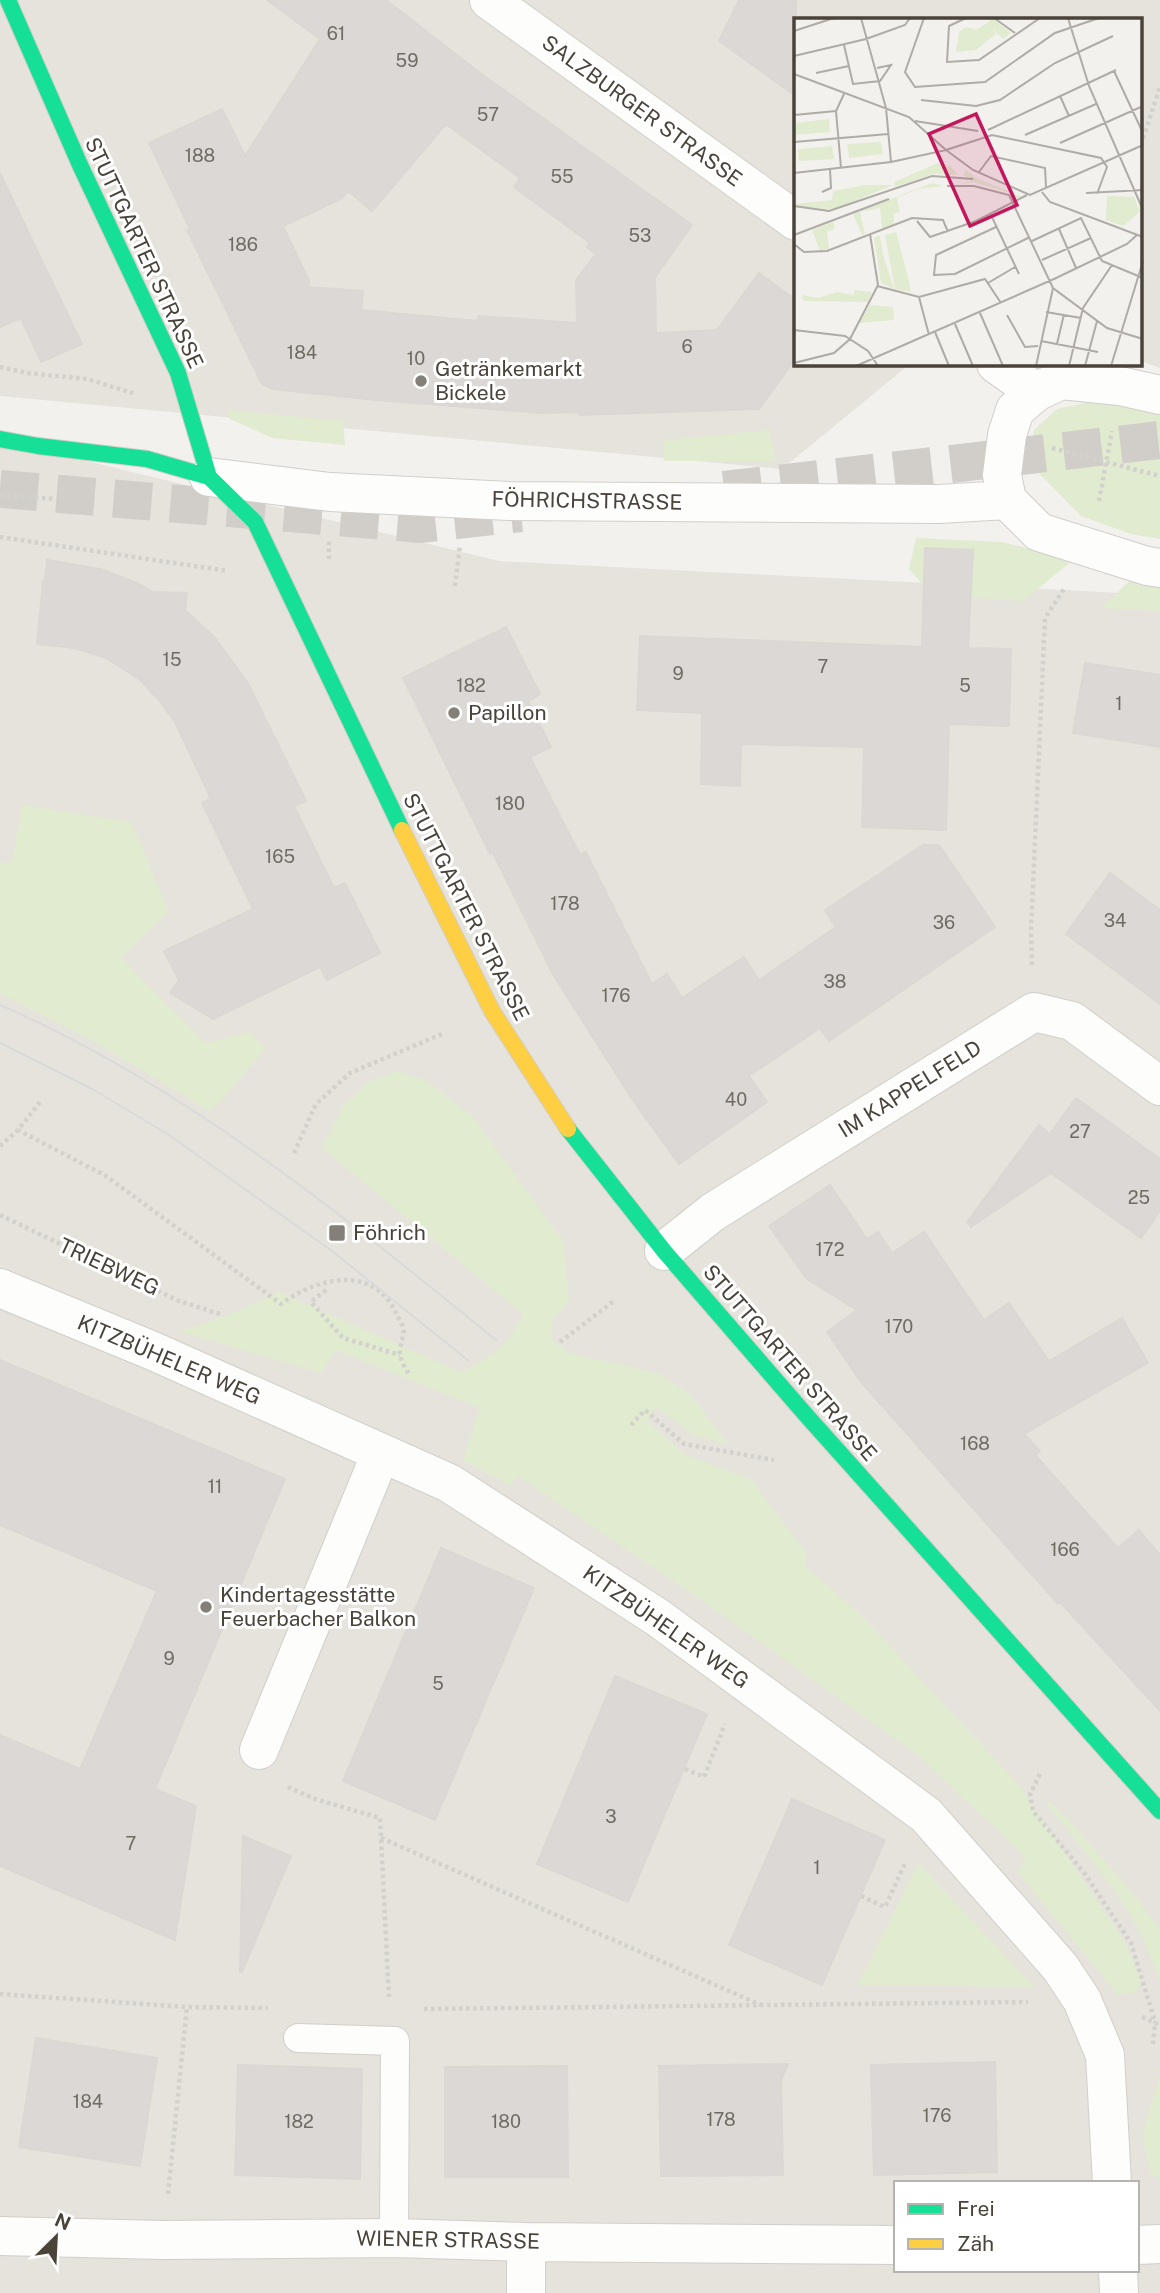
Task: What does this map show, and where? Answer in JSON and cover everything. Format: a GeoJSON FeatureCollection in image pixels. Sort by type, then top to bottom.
{"type":"FeatureCollection","features":[{"type":"Feature","properties":{"kind":"main road","name":"STUTTGARTER STRASSE"},"geometry":{"type":"LineString","coordinates":[[8,0],[80,165],[178,373],[209,477],[255,522],[284,578],[341,706],[492,1011],[578,1143],[664,1251],[1160,1811]]}},
{"type":"Feature","properties":{"kind":"main road","name":"FÖHRICHSTRASSE"},"geometry":{"type":"LineString","coordinates":[[0,439],[147,459],[209,477]]}},
{"type":"Feature","properties":{"kind":"street","name":"SALZBURGER STRASSE"},"geometry":{"type":"LineString","coordinates":[[489,0],[794,220]]}},
{"type":"Feature","properties":{"kind":"street"},"geometry":{"type":"LineString","coordinates":[[999,366],[1036,392]]}},
{"type":"Feature","properties":{"kind":"street"},"geometry":{"type":"LineString","coordinates":[[1160,396],[1120,386],[1061,380],[1036,392],[1015,410],[1007,435],[1003,475],[1007,500],[1039,533],[1160,568]]}},
{"type":"Feature","properties":{"kind":"street","name":"FÖHRICHSTRASSE"},"geometry":{"type":"LineString","coordinates":[[209,477],[330,492],[509,501],[939,504],[1007,500]]}},
{"type":"Feature","properties":{"kind":"street"},"geometry":{"type":"LineString","coordinates":[[1034,1012],[1072,1021],[1160,1086]]}},
{"type":"Feature","properties":{"kind":"street","name":"IM KAPPELFELD"},"geometry":{"type":"LineString","coordinates":[[664,1251],[713,1212],[1034,1012]]}},
{"type":"Feature","properties":{"kind":"street","name":"KITZBÜHELER WEG"},"geometry":{"type":"LineString","coordinates":[[0,1288],[153,1351],[449,1482],[657,1618],[926,1815],[1060,1967],[1082,2000],[1105,2055],[1112,2181]]}},
{"type":"Feature","properties":{"kind":"street"},"geometry":{"type":"LineString","coordinates":[[260,1749],[381,1453]]}},
{"type":"Feature","properties":{"kind":"street","name":"WIENER STRASSE"},"geometry":{"type":"LineString","coordinates":[[0,2236],[163,2240],[394,2238],[526,2242],[894,2245]]}},
{"type":"Feature","properties":{"kind":"street"},"geometry":{"type":"LineString","coordinates":[[526,2242],[526,2293]]}},
{"type":"Feature","properties":{"kind":"street"},"geometry":{"type":"LineString","coordinates":[[1139,2245],[1160,2244]]}},
{"type":"Feature","properties":{"kind":"street"},"geometry":{"type":"LineString","coordinates":[[1118,2272],[1119,2293]]}},
{"type":"Feature","properties":{"kind":"lane"},"geometry":{"type":"LineString","coordinates":[[298,2038],[395,2041],[394,2238]]}},
{"type":"Feature","properties":{"kind":"path"},"geometry":{"type":"LineString","coordinates":[[1142,142],[1160,87]]}},
{"type":"Feature","properties":{"kind":"path"},"geometry":{"type":"LineString","coordinates":[[0,367],[27,373],[87,379]]}},
{"type":"Feature","properties":{"kind":"path"},"geometry":{"type":"LineString","coordinates":[[1034,1012],[1031,930],[1045,618],[1091,549],[1120,386]]}},
{"type":"Feature","properties":{"kind":"path"},"geometry":{"type":"LineString","coordinates":[[1007,435],[1160,476]]}},
{"type":"Feature","properties":{"kind":"path"},"geometry":{"type":"LineString","coordinates":[[0,537],[198,567]]}},
{"type":"Feature","properties":{"kind":"path"},"geometry":{"type":"LineString","coordinates":[[294,1153],[316,1104],[350,1073],[442,1034]]}},
{"type":"Feature","properties":{"kind":"path"},"geometry":{"type":"LineString","coordinates":[[0,1146],[18,1130],[40,1102]]}},
{"type":"Feature","properties":{"kind":"path"},"geometry":{"type":"LineString","coordinates":[[18,1130],[106,1176],[281,1304],[299,1291],[330,1282],[354,1279],[373,1286],[390,1300],[403,1329],[400,1354],[408,1375]]}},
{"type":"Feature","properties":{"kind":"path","name":"TRIEBWEG"},"geometry":{"type":"LineString","coordinates":[[0,1215],[179,1301],[220,1314]]}},
{"type":"Feature","properties":{"kind":"path"},"geometry":{"type":"LineString","coordinates":[[326,1290],[311,1302],[343,1338],[400,1354]]}},
{"type":"Feature","properties":{"kind":"path"},"geometry":{"type":"LineString","coordinates":[[560,1342],[614,1301]]}},
{"type":"Feature","properties":{"kind":"path"},"geometry":{"type":"LineString","coordinates":[[631,1424],[645,1410],[684,1444],[774,1460]]}},
{"type":"Feature","properties":{"kind":"path"},"geometry":{"type":"LineString","coordinates":[[685,1769],[704,1777],[742,1681]]}},
{"type":"Feature","properties":{"kind":"path"},"geometry":{"type":"LineString","coordinates":[[260,1749],[250,1770],[314,1799],[380,1818],[389,2009],[396,2026],[395,2041]]}},
{"type":"Feature","properties":{"kind":"path"},"geometry":{"type":"LineString","coordinates":[[1040,1774],[1030,1794],[1032,1811],[1085,1874],[1131,1944],[1155,2023]]}},
{"type":"Feature","properties":{"kind":"path"},"geometry":{"type":"LineString","coordinates":[[860,1896],[885,1906],[926,1815]]}},
{"type":"Feature","properties":{"kind":"path"},"geometry":{"type":"LineString","coordinates":[[381,1838],[763,2006]]}},
{"type":"Feature","properties":{"kind":"path"},"geometry":{"type":"LineString","coordinates":[[0,1995],[187,2007],[281,2008]]}},
{"type":"Feature","properties":{"kind":"path"},"geometry":{"type":"LineString","coordinates":[[389,2009],[1082,2000]]}},
{"type":"Feature","properties":{"kind":"path"},"geometry":{"type":"LineString","coordinates":[[163,2240],[187,2007]]}},
{"type":"Feature","properties":{"kind":"shaded area"},"geometry":{"type":"Polygon","coordinates":[[[0,0],[1160,0],[1160,368],[1142,361],[1142,18],[794,18],[794,366],[908,366],[782,469],[0,396],[0,0]]]}},
{"type":"Feature","properties":{"kind":"shaded area"},"geometry":{"type":"Polygon","coordinates":[[[0,440],[499,561],[1160,595],[1160,2293],[0,2293],[0,440]]]}},
{"type":"Feature","properties":{"kind":"green space"},"geometry":{"type":"Polygon","coordinates":[[[1103,399],[1160,407],[1160,539],[1131,534],[1081,516],[1029,463],[1034,430],[1057,409],[1103,399]]]}},
{"type":"Feature","properties":{"kind":"green space"},"geometry":{"type":"Polygon","coordinates":[[[228,410],[343,421],[345,445],[272,438],[230,419],[228,410]]]}},
{"type":"Feature","properties":{"kind":"green space"},"geometry":{"type":"Polygon","coordinates":[[[769,430],[776,461],[664,461],[664,440],[769,430]]]}},
{"type":"Feature","properties":{"kind":"green space"},"geometry":{"type":"Polygon","coordinates":[[[916,538],[1002,542],[1073,560],[1023,601],[932,595],[909,569],[916,538]]]}},
{"type":"Feature","properties":{"kind":"green space"},"geometry":{"type":"Polygon","coordinates":[[[1140,571],[1160,577],[1160,611],[1101,608],[1140,571]]]}},
{"type":"Feature","properties":{"kind":"green space"},"geometry":{"type":"Polygon","coordinates":[[[22,805],[131,822],[169,912],[121,958],[205,1043],[250,1032],[266,1048],[211,1112],[93,1041],[0,993],[0,863],[12,862],[22,805]]]}},
{"type":"Feature","properties":{"kind":"green space"},"geometry":{"type":"Polygon","coordinates":[[[398,1071],[426,1081],[473,1117],[564,1242],[569,1302],[552,1320],[552,1340],[569,1353],[657,1373],[691,1395],[728,1444],[693,1435],[657,1407],[646,1420],[686,1455],[750,1479],[807,1553],[805,1566],[861,1615],[1019,1785],[1125,1942],[1141,1981],[1135,1993],[1117,1994],[1018,1873],[1026,1858],[919,1756],[700,1599],[517,1476],[510,1486],[463,1460],[480,1408],[336,1350],[321,1373],[178,1331],[230,1314],[279,1292],[461,1372],[489,1356],[505,1342],[523,1314],[322,1148],[343,1106],[368,1082],[398,1071]]]}},
{"type":"Feature","properties":{"kind":"green space"},"geometry":{"type":"Polygon","coordinates":[[[1047,1800],[1064,1815],[1120,1878],[1160,1929],[1160,1981],[1146,1945],[1128,1911],[1048,1806],[1047,1800]]]}},
{"type":"Feature","properties":{"kind":"green space"},"geometry":{"type":"Polygon","coordinates":[[[918,1863],[1035,1987],[858,1985],[918,1863]]]}},
{"type":"Feature","properties":{"kind":"green space"},"geometry":{"type":"Polygon","coordinates":[[[1160,2075],[1160,2180],[1151,2173],[1142,2135],[1160,2075]]]}},
{"type":"Feature","properties":{"kind":"building"},"geometry":{"type":"Polygon","coordinates":[[[267,0],[386,0],[480,73],[692,225],[655,277],[656,333],[717,330],[759,273],[794,299],[794,361],[759,409],[579,415],[579,412],[543,413],[272,389],[262,384],[187,230],[190,229],[149,143],[222,109],[245,156],[320,39],[267,0]],[[446,124],[372,211],[348,191],[341,199],[283,226],[310,283],[307,287],[363,291],[361,310],[478,321],[479,316],[577,323],[576,280],[596,254],[587,247],[590,243],[514,187],[520,178],[446,124]]]}},
{"type":"Feature","properties":{"kind":"building"},"geometry":{"type":"Polygon","coordinates":[[[739,0],[796,0],[794,95],[719,41],[739,0]]]}},
{"type":"Feature","properties":{"kind":"building"},"geometry":{"type":"Polygon","coordinates":[[[0,173],[82,344],[41,362],[21,318],[0,327],[0,173]]]}},
{"type":"Feature","properties":{"kind":"building"},"geometry":{"type":"Polygon","coordinates":[[[925,548],[973,550],[968,648],[1011,649],[1009,726],[949,724],[946,830],[862,827],[864,747],[741,744],[740,786],[701,784],[702,713],[637,710],[640,636],[922,647],[925,548]]]}},
{"type":"Feature","properties":{"kind":"building"},"geometry":{"type":"Polygon","coordinates":[[[47,560],[100,569],[153,592],[187,593],[185,610],[215,638],[247,682],[306,801],[294,806],[334,888],[345,883],[380,953],[327,980],[320,967],[213,1019],[170,993],[179,980],[164,951],[253,909],[202,803],[211,799],[175,722],[159,700],[139,679],[106,658],[75,648],[37,644],[47,560]]]}},
{"type":"Feature","properties":{"kind":"building"},"geometry":{"type":"Polygon","coordinates":[[[506,627],[540,694],[528,701],[551,747],[530,757],[580,855],[586,852],[652,984],[667,974],[682,998],[744,957],[759,980],[836,927],[825,910],[923,845],[939,845],[995,927],[829,1041],[820,1028],[749,1076],[767,1102],[679,1164],[632,1099],[554,976],[403,678],[506,627]]]}},
{"type":"Feature","properties":{"kind":"building"},"geometry":{"type":"Polygon","coordinates":[[[1085,663],[1160,675],[1160,747],[1073,733],[1085,663]]]}},
{"type":"Feature","properties":{"kind":"building"},"geometry":{"type":"Polygon","coordinates":[[[1110,873],[1160,910],[1160,1004],[1066,934],[1110,873]]]}},
{"type":"Feature","properties":{"kind":"building"},"geometry":{"type":"Polygon","coordinates":[[[1076,1098],[1160,1159],[1160,1211],[1141,1238],[1051,1173],[971,1227],[967,1222],[1039,1125],[1050,1134],[1076,1098]]]}},
{"type":"Feature","properties":{"kind":"building"},"geometry":{"type":"Polygon","coordinates":[[[830,1185],[867,1239],[878,1232],[892,1253],[924,1232],[984,1320],[1009,1303],[1049,1361],[1122,1318],[1148,1363],[1024,1434],[1040,1451],[1035,1455],[1118,1548],[1139,1530],[1160,1555],[1160,1711],[1060,1602],[1058,1604],[860,1381],[827,1332],[857,1310],[807,1279],[769,1226],[830,1185]]]}},
{"type":"Feature","properties":{"kind":"building"},"geometry":{"type":"Polygon","coordinates":[[[0,1360],[285,1479],[155,1789],[196,1806],[175,1940],[0,1866],[0,1735],[80,1769],[157,1591],[0,1525],[0,1360]]]}},
{"type":"Feature","properties":{"kind":"building"},"geometry":{"type":"Polygon","coordinates":[[[441,1548],[534,1588],[435,1820],[343,1781],[441,1548]]]}},
{"type":"Feature","properties":{"kind":"building"},"geometry":{"type":"Polygon","coordinates":[[[615,1676],[707,1714],[628,1902],[537,1864],[615,1676]]]}},
{"type":"Feature","properties":{"kind":"building"},"geometry":{"type":"Polygon","coordinates":[[[792,1799],[885,1840],[822,1985],[729,1945],[792,1799]]]}},
{"type":"Feature","properties":{"kind":"building"},"geometry":{"type":"Polygon","coordinates":[[[243,1836],[291,1856],[240,1972],[243,1836]]]}},
{"type":"Feature","properties":{"kind":"building"},"geometry":{"type":"Polygon","coordinates":[[[36,2038],[157,2058],[140,2166],[19,2147],[36,2038]]]}},
{"type":"Feature","properties":{"kind":"building"},"geometry":{"type":"Polygon","coordinates":[[[995,2062],[997,2172],[874,2175],[871,2065],[995,2062]]]}},
{"type":"Feature","properties":{"kind":"building"},"geometry":{"type":"Polygon","coordinates":[[[788,2064],[781,2081],[783,2175],[661,2176],[659,2066],[788,2064]]]}},
{"type":"Feature","properties":{"kind":"building"},"geometry":{"type":"Polygon","coordinates":[[[238,2065],[362,2069],[360,2179],[235,2175],[238,2065]]]}},
{"type":"Feature","properties":{"kind":"building"},"geometry":{"type":"Polygon","coordinates":[[[567,2066],[568,2177],[445,2177],[445,2067],[567,2066]]]}},
{"type":"Feature","properties":{"kind":"tunnel"},"geometry":{"type":"LineString","coordinates":[[724,490],[1160,440]]}},
{"type":"Feature","properties":{"kind":"tunnel"},"geometry":{"type":"LineString","coordinates":[[0,489],[420,524],[521,513]]}},
{"type":"Feature","properties":{"kind":"tram line"},"geometry":{"type":"LineString","coordinates":[[0,1005],[68,1037],[197,1113],[320,1200],[496,1340]]}},
{"type":"Feature","properties":{"kind":"tram line"},"geometry":{"type":"LineString","coordinates":[[0,1043],[94,1090],[169,1135],[332,1251],[469,1361]]}},
{"type":"Feature","properties":{"kind":"traffic: fast"},"geometry":{"type":"LineString","coordinates":[[8,0],[80,165],[178,373],[209,477],[255,522],[402,830]]}},
{"type":"Feature","properties":{"kind":"traffic: fast"},"geometry":{"type":"LineString","coordinates":[[0,439],[147,459],[209,477]]}},
{"type":"Feature","properties":{"kind":"traffic: fast"},"geometry":{"type":"LineString","coordinates":[[568,1129],[664,1251],[806,1415],[1160,1811]]}},
{"type":"Feature","properties":{"kind":"traffic: slow"},"geometry":{"type":"LineString","coordinates":[[402,830],[492,1011],[568,1129]]}},
{"type":"Feature","properties":{"kind":"place","name":"Getränkemarkt Bickele"},"geometry":{"type":"Point","coordinates":[421,381]}},
{"type":"Feature","properties":{"kind":"place","name":"Papillon"},"geometry":{"type":"Point","coordinates":[454,713]}},
{"type":"Feature","properties":{"kind":"place","name":"Föhrich"},"geometry":{"type":"Point","coordinates":[337,1233]}},
{"type":"Feature","properties":{"kind":"place","name":"Kindertagesstätte Feuerbacher Balkon"},"geometry":{"type":"Point","coordinates":[206,1607]}}]}
